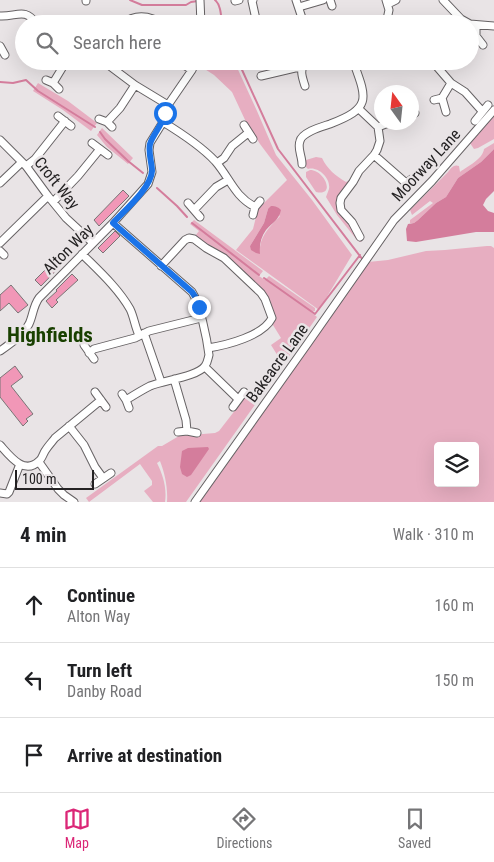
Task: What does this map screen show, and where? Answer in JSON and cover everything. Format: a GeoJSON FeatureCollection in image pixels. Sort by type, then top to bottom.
{"type":"FeatureCollection","features":[{"type":"Feature","properties":{"kind":"street"},"geometry":{"type":"LineString","coordinates":[[251,0],[255,15]]}},
{"type":"Feature","properties":{"kind":"street"},"geometry":{"type":"LineString","coordinates":[[301,15],[297,3],[323,0]]}},
{"type":"Feature","properties":{"kind":"street"},"geometry":{"type":"LineString","coordinates":[[388,15],[387,2],[396,0]]}},
{"type":"Feature","properties":{"kind":"street"},"geometry":{"type":"LineString","coordinates":[[443,0],[457,15]]}},
{"type":"Feature","properties":{"kind":"street"},"geometry":{"type":"LineString","coordinates":[[0,16],[15,15]]}},
{"type":"Feature","properties":{"kind":"street"},"geometry":{"type":"LineString","coordinates":[[479,25],[494,26]]}},
{"type":"Feature","properties":{"kind":"street"},"geometry":{"type":"LineString","coordinates":[[479,42],[483,45]]}},
{"type":"Feature","properties":{"kind":"street"},"geometry":{"type":"LineString","coordinates":[[2,45],[5,55]]}},
{"type":"Feature","properties":{"kind":"street"},"geometry":{"type":"LineString","coordinates":[[53,84],[61,70]]}},
{"type":"Feature","properties":{"kind":"street"},"geometry":{"type":"LineString","coordinates":[[115,70],[168,105]]}},
{"type":"Feature","properties":{"kind":"street","name":"Alton Way"},"geometry":{"type":"LineString","coordinates":[[0,351],[25,330],[30,323],[37,300],[113,223],[148,184],[152,172],[150,143],[163,122],[168,105],[192,70]]}},
{"type":"Feature","properties":{"kind":"street"},"geometry":{"type":"LineString","coordinates":[[262,76],[273,77],[290,70]]}},
{"type":"Feature","properties":{"kind":"street"},"geometry":{"type":"LineString","coordinates":[[302,70],[305,86]]}},
{"type":"Feature","properties":{"kind":"street"},"geometry":{"type":"LineString","coordinates":[[302,164],[299,142],[301,137],[308,132],[343,119],[359,109],[363,95],[356,70]]}},
{"type":"Feature","properties":{"kind":"street"},"geometry":{"type":"LineString","coordinates":[[440,70],[452,83],[465,92],[482,111]]}},
{"type":"Feature","properties":{"kind":"street"},"geometry":{"type":"LineString","coordinates":[[446,112],[438,99],[452,83]]}},
{"type":"Feature","properties":{"kind":"street"},"geometry":{"type":"LineString","coordinates":[[99,119],[109,125],[135,85]]}},
{"type":"Feature","properties":{"kind":"street"},"geometry":{"type":"LineString","coordinates":[[475,121],[482,111],[491,108]]}},
{"type":"Feature","properties":{"kind":"street","name":"Moorway Lane"},"geometry":{"type":"LineString","coordinates":[[381,239],[394,220],[432,181],[491,108]]}},
{"type":"Feature","properties":{"kind":"street"},"geometry":{"type":"LineString","coordinates":[[359,109],[374,122]]}},
{"type":"Feature","properties":{"kind":"street"},"geometry":{"type":"LineString","coordinates":[[0,183],[24,164],[34,159],[68,124],[58,116]]}},
{"type":"Feature","properties":{"kind":"street"},"geometry":{"type":"LineString","coordinates":[[163,122],[210,156],[254,211],[260,201]]}},
{"type":"Feature","properties":{"kind":"street"},"geometry":{"type":"LineString","coordinates":[[244,125],[253,139]]}},
{"type":"Feature","properties":{"kind":"street"},"geometry":{"type":"LineString","coordinates":[[360,237],[358,226],[341,210],[340,203],[341,198],[359,171],[378,150],[380,141],[379,130]]}},
{"type":"Feature","properties":{"kind":"street"},"geometry":{"type":"LineString","coordinates":[[217,163],[248,132]]}},
{"type":"Feature","properties":{"kind":"street","name":"Croft Way"},"geometry":{"type":"LineString","coordinates":[[0,140],[10,146],[66,218],[93,243]]}},
{"type":"Feature","properties":{"kind":"street"},"geometry":{"type":"LineString","coordinates":[[291,140],[299,142]]}},
{"type":"Feature","properties":{"kind":"street"},"geometry":{"type":"LineString","coordinates":[[92,143],[108,155]]}},
{"type":"Feature","properties":{"kind":"street"},"geometry":{"type":"LineString","coordinates":[[0,243],[78,176],[100,149]]}},
{"type":"Feature","properties":{"kind":"street"},"geometry":{"type":"LineString","coordinates":[[374,155],[405,186],[419,174]]}},
{"type":"Feature","properties":{"kind":"street"},"geometry":{"type":"LineString","coordinates":[[194,210],[216,188],[228,180]]}},
{"type":"Feature","properties":{"kind":"street"},"geometry":{"type":"LineString","coordinates":[[188,203],[200,217]]}},
{"type":"Feature","properties":{"kind":"street"},"geometry":{"type":"LineString","coordinates":[[113,223],[192,292],[196,298],[209,354],[205,367],[124,397],[129,408]]}},
{"type":"Feature","properties":{"kind":"street"},"geometry":{"type":"LineString","coordinates":[[161,266],[185,240],[189,238],[194,239],[224,258],[266,299],[272,318],[268,325],[240,340],[208,348]]}},
{"type":"Feature","properties":{"kind":"street","name":"Bakeacre Lane"},"geometry":{"type":"LineString","coordinates":[[195,502],[381,239]]}},
{"type":"Feature","properties":{"kind":"street"},"geometry":{"type":"LineString","coordinates":[[82,254],[115,288],[131,311],[161,382]]}},
{"type":"Feature","properties":{"kind":"street"},"geometry":{"type":"LineString","coordinates":[[84,345],[92,356],[94,350],[142,334],[201,318]]}},
{"type":"Feature","properties":{"kind":"street"},"geometry":{"type":"LineString","coordinates":[[205,367],[238,399]]}},
{"type":"Feature","properties":{"kind":"street"},"geometry":{"type":"LineString","coordinates":[[174,379],[186,420],[187,431]]}},
{"type":"Feature","properties":{"kind":"street"},"geometry":{"type":"LineString","coordinates":[[95,392],[106,407]]}},
{"type":"Feature","properties":{"kind":"street"},"geometry":{"type":"LineString","coordinates":[[232,406],[244,392]]}},
{"type":"Feature","properties":{"kind":"street"},"geometry":{"type":"LineString","coordinates":[[0,445],[20,464],[27,466],[39,462],[50,444],[61,432],[101,400]]}},
{"type":"Feature","properties":{"kind":"street"},"geometry":{"type":"LineString","coordinates":[[69,426],[84,445],[103,478]]}},
{"type":"Feature","properties":{"kind":"street"},"geometry":{"type":"LineString","coordinates":[[178,432],[197,433]]}},
{"type":"Feature","properties":{"kind":"street"},"geometry":{"type":"LineString","coordinates":[[39,462],[58,489],[71,501]]}},
{"type":"Feature","properties":{"kind":"street"},"geometry":{"type":"LineString","coordinates":[[0,493],[6,494],[10,492],[20,464]]}},
{"type":"Feature","properties":{"kind":"street"},"geometry":{"type":"LineString","coordinates":[[95,484],[111,473]]}},
{"type":"Feature","properties":{"kind":"shaded area"},"geometry":{"type":"Polygon","coordinates":[[[206,70],[238,70],[276,155],[352,255],[319,310],[236,250],[253,229],[258,209],[287,180],[246,122],[232,92],[206,70]],[[268,209],[264,223],[250,246],[260,247],[270,227],[280,216],[268,209]]]}},
{"type":"Feature","properties":{"kind":"shaded area"},"geometry":{"type":"Polygon","coordinates":[[[38,83],[68,101],[97,123],[91,131],[33,91],[38,83]]]}},
{"type":"Feature","properties":{"kind":"shaded area"},"geometry":{"type":"Polygon","coordinates":[[[494,115],[494,139],[474,149],[470,143],[494,115]]]}},
{"type":"Feature","properties":{"kind":"shaded area"},"geometry":{"type":"Polygon","coordinates":[[[102,128],[133,158],[128,164],[107,147],[97,135],[102,128]]]}},
{"type":"Feature","properties":{"kind":"shaded area"},"geometry":{"type":"Polygon","coordinates":[[[494,143],[494,149],[481,162],[458,178],[446,197],[436,203],[414,223],[410,223],[410,220],[433,203],[430,201],[412,215],[410,210],[451,168],[459,166],[460,172],[478,159],[484,149],[494,143]]]}},
{"type":"Feature","properties":{"kind":"shaded area"},"geometry":{"type":"Polygon","coordinates":[[[494,149],[494,191],[483,205],[488,211],[494,213],[494,232],[476,232],[416,242],[407,241],[406,229],[408,224],[414,223],[436,203],[446,197],[458,178],[481,162],[494,149]]]}},
{"type":"Feature","properties":{"kind":"shaded area"},"geometry":{"type":"Polygon","coordinates":[[[316,157],[322,158],[329,169],[342,180],[346,182],[351,180],[339,197],[350,224],[362,241],[357,240],[337,215],[326,197],[329,185],[326,177],[320,171],[308,169],[305,166],[306,160],[316,157]]]}},
{"type":"Feature","properties":{"kind":"shaded area"},"geometry":{"type":"Polygon","coordinates":[[[310,170],[315,171],[324,178],[327,187],[326,191],[316,192],[306,177],[306,172],[310,170]]]}},
{"type":"Feature","properties":{"kind":"shaded area"},"geometry":{"type":"Polygon","coordinates":[[[271,206],[276,206],[281,210],[277,219],[263,235],[260,244],[260,254],[256,253],[251,250],[250,246],[264,223],[268,209],[271,206]]]}},
{"type":"Feature","properties":{"kind":"shaded area"},"geometry":{"type":"Polygon","coordinates":[[[194,220],[263,271],[259,276],[265,280],[269,276],[315,308],[315,311],[311,312],[317,317],[186,502],[167,502],[166,481],[160,461],[157,463],[164,482],[165,502],[153,502],[144,491],[152,485],[152,481],[140,464],[89,502],[86,498],[158,446],[162,446],[179,436],[219,431],[250,391],[281,361],[271,345],[281,338],[273,325],[275,318],[267,297],[226,256],[195,236],[199,231],[190,224],[194,220]]]}},
{"type":"Feature","properties":{"kind":"shaded area"},"geometry":{"type":"Polygon","coordinates":[[[487,246],[494,248],[494,502],[195,502],[368,262],[388,260],[426,251],[487,246]]]}},
{"type":"Feature","properties":{"kind":"shaded area"},"geometry":{"type":"Polygon","coordinates":[[[208,447],[209,449],[191,475],[187,477],[182,474],[180,467],[182,451],[188,448],[208,447]]]}},
{"type":"Feature","properties":{"kind":"building"},"geometry":{"type":"Polygon","coordinates":[[[123,190],[129,196],[99,226],[94,220],[123,190]]]}},
{"type":"Feature","properties":{"kind":"building"},"geometry":{"type":"Polygon","coordinates":[[[115,231],[120,236],[103,253],[98,248],[115,231]]]}},
{"type":"Feature","properties":{"kind":"building"},"geometry":{"type":"Polygon","coordinates":[[[65,250],[71,255],[41,286],[35,280],[65,250]]]}},
{"type":"Feature","properties":{"kind":"building"},"geometry":{"type":"Polygon","coordinates":[[[72,274],[78,280],[56,300],[58,302],[52,308],[46,301],[72,274]]]}},
{"type":"Feature","properties":{"kind":"building"},"geometry":{"type":"Polygon","coordinates":[[[11,285],[28,305],[18,313],[9,303],[0,311],[0,295],[11,285]]]}},
{"type":"Feature","properties":{"kind":"building"},"geometry":{"type":"Polygon","coordinates":[[[15,366],[23,377],[11,386],[33,414],[26,419],[28,421],[23,426],[0,397],[0,378],[15,366]]]}},
{"type":"Feature","properties":{"kind":"waterway"},"geometry":{"type":"LineString","coordinates":[[130,0],[142,5],[186,5],[198,1]]}},
{"type":"Feature","properties":{"kind":"waterway"},"geometry":{"type":"LineString","coordinates":[[215,0],[220,8],[221,15]]}},
{"type":"Feature","properties":{"kind":"waterway"},"geometry":{"type":"LineString","coordinates":[[242,70],[278,149],[363,260]]}},
{"type":"Feature","properties":{"kind":"waterway"},"geometry":{"type":"LineString","coordinates":[[0,82],[13,83],[26,80],[38,91],[95,127]]}},
{"type":"Feature","properties":{"kind":"waterway"},"geometry":{"type":"LineString","coordinates":[[100,132],[128,161],[143,173]]}},
{"type":"Feature","properties":{"kind":"waterway"},"geometry":{"type":"LineString","coordinates":[[157,188],[187,217]]}},
{"type":"Feature","properties":{"kind":"waterway"},"geometry":{"type":"LineString","coordinates":[[192,223],[259,275]]}},
{"type":"Feature","properties":{"kind":"waterway"},"geometry":{"type":"LineString","coordinates":[[264,278],[315,314],[360,255]]}},
{"type":"Feature","properties":{"kind":"district","name":"Highfields"},"geometry":{"type":"Point","coordinates":[50,335]}},
{"type":"Feature","properties":{"kind":"route"},"geometry":{"type":"LineString","coordinates":[[165,113],[163,122],[150,143],[151,179],[146,188],[113,223],[192,292],[199,307]]}}]}
